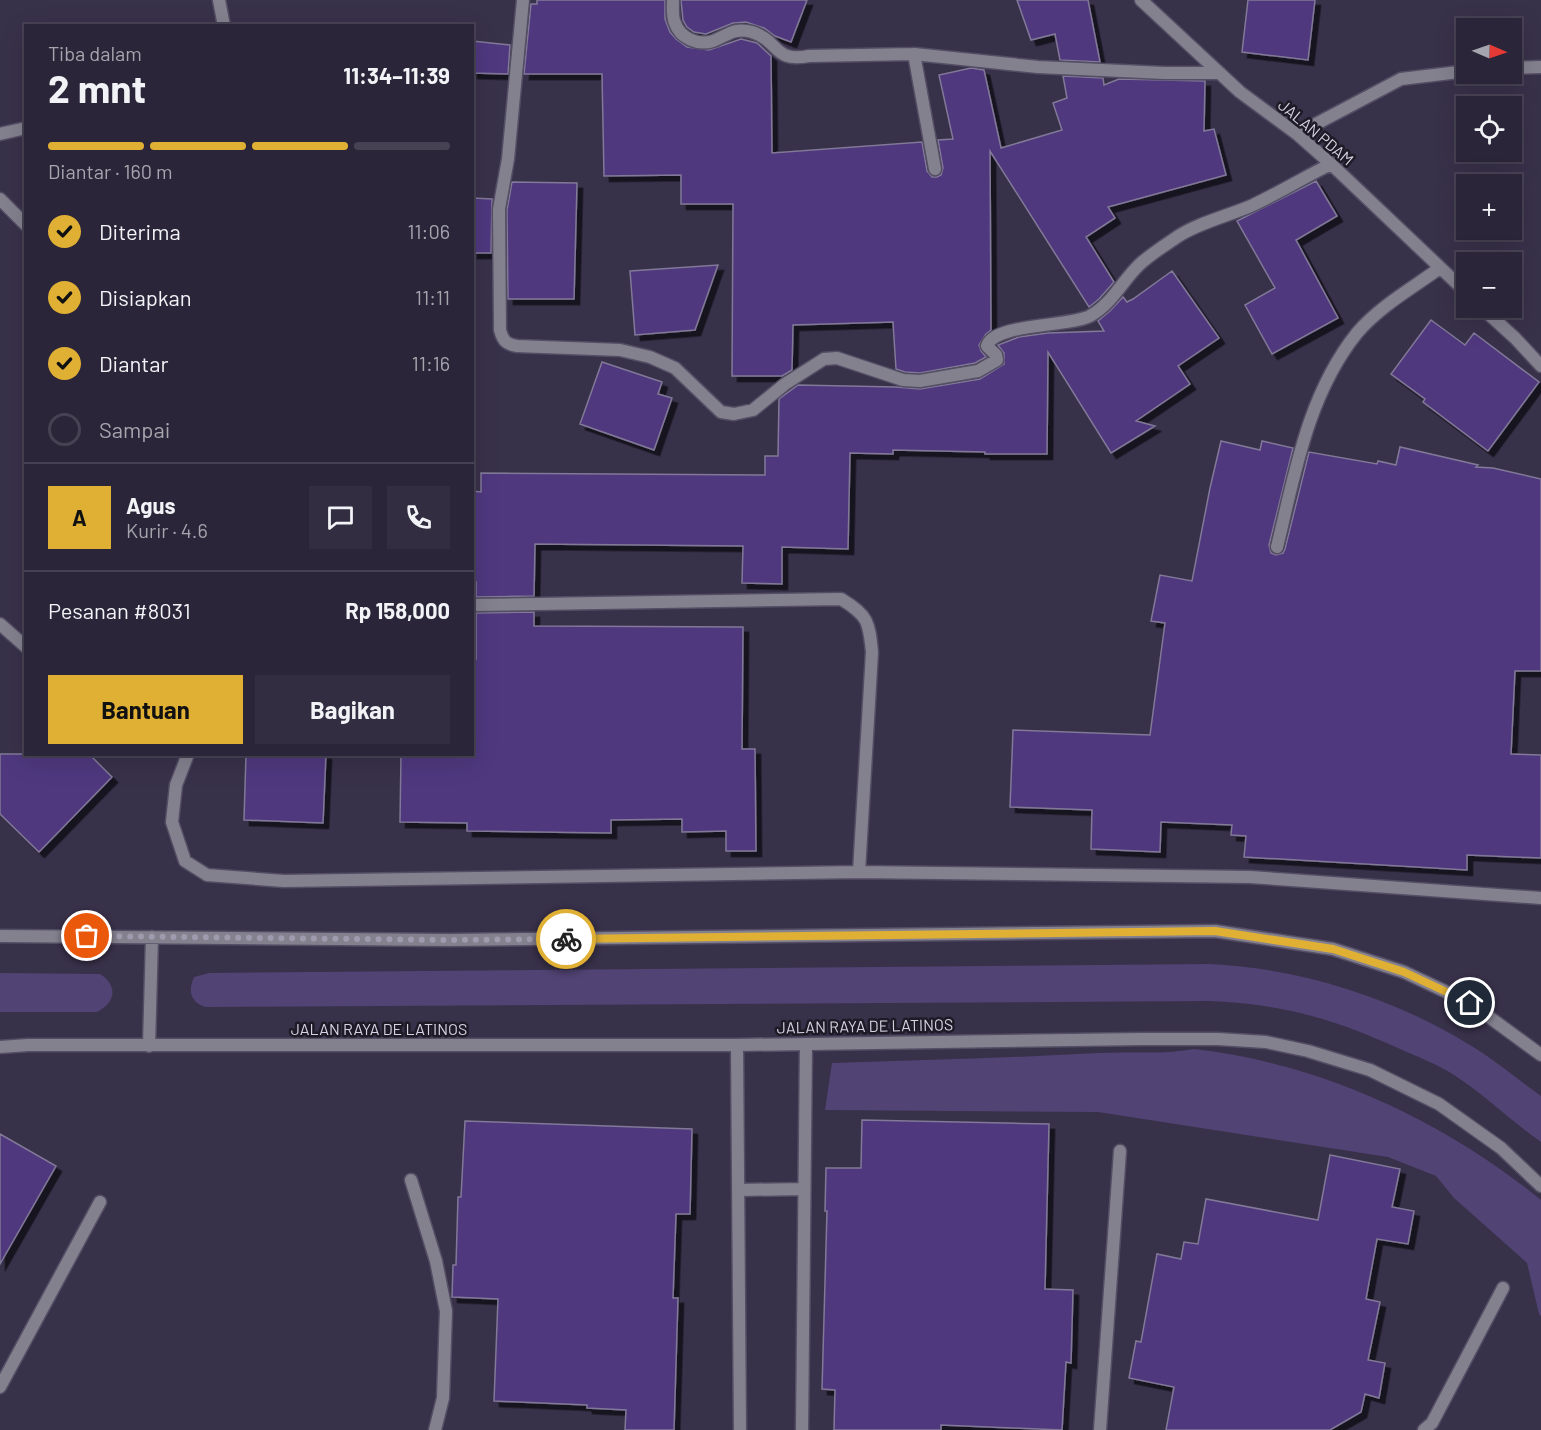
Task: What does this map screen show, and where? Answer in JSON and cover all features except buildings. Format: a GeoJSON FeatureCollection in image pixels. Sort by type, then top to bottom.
{"type":"FeatureCollection","features":[{"type":"Feature","properties":{"kind":"street"},"geometry":{"type":"LineString","coordinates":[[219,0],[224,24]]}},
{"type":"Feature","properties":{"kind":"street"},"geometry":{"type":"LineString","coordinates":[[523,0],[508,159],[499,209],[502,339],[508,344],[517,346],[620,350],[650,357],[675,368],[721,412],[734,414],[753,410],[785,384],[824,359],[837,358],[903,380],[920,381],[978,371],[997,360],[996,355],[987,346],[993,338],[1015,329],[1088,317],[1106,306],[1140,264],[1181,234],[1253,205],[1331,164]]}},
{"type":"Feature","properties":{"kind":"street"},"geometry":{"type":"LineString","coordinates":[[673,0],[674,21],[678,30],[686,38],[698,43],[712,41],[730,31],[752,32],[768,40],[783,55],[794,59],[809,56],[914,54],[1038,68],[1220,73]]}},
{"type":"Feature","properties":{"kind":"street","name":"JALAN PDAM"},"geometry":{"type":"LineString","coordinates":[[1141,0],[1240,92],[1297,134],[1331,164],[1456,283]]}},
{"type":"Feature","properties":{"kind":"street"},"geometry":{"type":"LineString","coordinates":[[914,54],[935,169]]}},
{"type":"Feature","properties":{"kind":"street"},"geometry":{"type":"LineString","coordinates":[[1522,68],[1541,67]]}},
{"type":"Feature","properties":{"kind":"street"},"geometry":{"type":"LineString","coordinates":[[1297,134],[1401,79],[1456,72]]}},
{"type":"Feature","properties":{"kind":"street"},"geometry":{"type":"LineString","coordinates":[[0,134],[24,128]]}},
{"type":"Feature","properties":{"kind":"street"},"geometry":{"type":"LineString","coordinates":[[0,199],[24,223]]}},
{"type":"Feature","properties":{"kind":"street"},"geometry":{"type":"LineString","coordinates":[[1277,547],[1309,422],[1330,374],[1357,333],[1379,312],[1440,268]]}},
{"type":"Feature","properties":{"kind":"street"},"geometry":{"type":"LineString","coordinates":[[1493,318],[1541,366]]}},
{"type":"Feature","properties":{"kind":"street"},"geometry":{"type":"LineString","coordinates":[[474,605],[842,599],[857,608],[870,626],[872,652],[859,873]]}},
{"type":"Feature","properties":{"kind":"street"},"geometry":{"type":"LineString","coordinates":[[0,624],[24,645]]}},
{"type":"Feature","properties":{"kind":"street"},"geometry":{"type":"LineString","coordinates":[[187,756],[176,785],[172,822],[185,861],[207,875],[284,880],[859,873],[1250,877],[1541,898]]}},
{"type":"Feature","properties":{"kind":"street"},"geometry":{"type":"LineString","coordinates":[[0,936],[449,940],[1215,931],[1333,949],[1404,972],[1470,1003],[1541,1055]]}},
{"type":"Feature","properties":{"kind":"street"},"geometry":{"type":"LineString","coordinates":[[149,1046],[152,937]]}},
{"type":"Feature","properties":{"kind":"street","name":"JALAN RAYA DE LATINOS"},"geometry":{"type":"LineString","coordinates":[[0,1047],[28,1045],[737,1045],[1142,1039],[1218,1039],[1266,1042],[1308,1051],[1370,1070],[1439,1104],[1501,1148],[1541,1186]]}},
{"type":"Feature","properties":{"kind":"street"},"geometry":{"type":"LineString","coordinates":[[802,1430],[806,1044]]}},
{"type":"Feature","properties":{"kind":"street"},"geometry":{"type":"LineString","coordinates":[[737,1045],[740,1430]]}},
{"type":"Feature","properties":{"kind":"street"},"geometry":{"type":"LineString","coordinates":[[1100,1430],[1120,1151]]}},
{"type":"Feature","properties":{"kind":"street"},"geometry":{"type":"LineString","coordinates":[[411,1180],[436,1261],[446,1311],[443,1398],[435,1430]]}},
{"type":"Feature","properties":{"kind":"street"},"geometry":{"type":"LineString","coordinates":[[739,1190],[804,1189]]}},
{"type":"Feature","properties":{"kind":"street"},"geometry":{"type":"LineString","coordinates":[[0,1387],[100,1202]]}},
{"type":"Feature","properties":{"kind":"street"},"geometry":{"type":"LineString","coordinates":[[1424,1430],[1432,1423],[1503,1288]]}},
{"type":"Feature","properties":{"kind":"shaded area"},"geometry":{"type":"Polygon","coordinates":[[[1209,964],[1277,972],[1344,988],[1377,999],[1440,1028],[1497,1063],[1541,1096],[1541,1142],[1465,1083],[1448,1071],[1427,1061],[1376,1038],[1330,1021],[1285,1010],[1236,1003],[1210,1001],[205,1007],[193,999],[191,991],[194,977],[209,973],[1209,964]]]}},
{"type":"Feature","properties":{"kind":"shaded area"},"geometry":{"type":"Polygon","coordinates":[[[0,973],[100,974],[110,983],[111,999],[97,1012],[0,1012],[0,973]]]}},
{"type":"Feature","properties":{"kind":"shaded area"},"geometry":{"type":"Polygon","coordinates":[[[1194,1049],[1241,1056],[1288,1067],[1378,1100],[1463,1145],[1503,1171],[1541,1200],[1541,1316],[1527,1263],[1454,1198],[1436,1176],[1388,1157],[1098,1112],[825,1110],[832,1063],[1194,1049]]]}},
{"type":"Feature","properties":{"kind":"way so far"},"geometry":{"type":"LineString","coordinates":[[87,936],[566,939]]}},
{"type":"Feature","properties":{"kind":"route"},"geometry":{"type":"LineString","coordinates":[[566,939],[1215,931],[1333,949],[1404,972],[1470,1003]]}}]}
